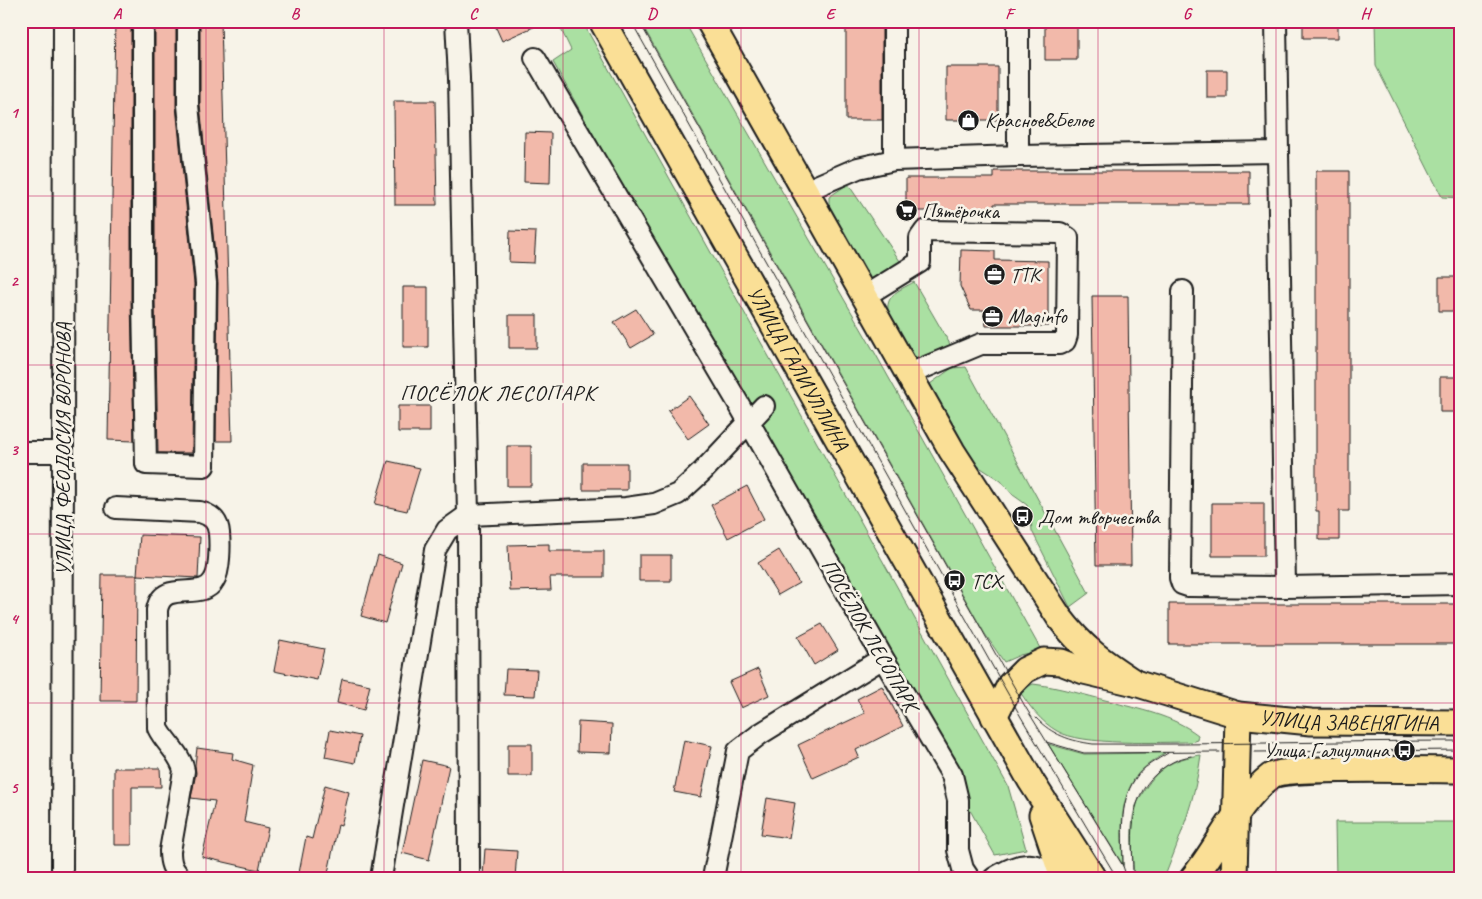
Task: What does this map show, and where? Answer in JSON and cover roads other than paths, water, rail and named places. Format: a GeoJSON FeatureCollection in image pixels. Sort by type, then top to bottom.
{"type":"FeatureCollection","features":[{"type":"Feature","properties":{"kind":"main road","name":"УЛИЦА ГАЛИУЛЛИНА"},"geometry":{"type":"LineString","coordinates":[[602,21],[994,717],[1031,781],[1094,878]]}},
{"type":"Feature","properties":{"kind":"main road"},"geometry":{"type":"LineString","coordinates":[[709,21],[952,451],[1073,637],[1093,655],[1135,683]]}},
{"type":"Feature","properties":{"kind":"main road"},"geometry":{"type":"LineString","coordinates":[[994,717],[1010,686],[1025,670],[1044,661],[1061,662],[1084,671],[1135,683],[1238,715],[1234,878]]}},
{"type":"Feature","properties":{"kind":"main road","name":"УЛИЦА ЗАВЕНЯГИНА"},"geometry":{"type":"LineString","coordinates":[[1238,715],[1311,722],[1461,723]]}},
{"type":"Feature","properties":{"kind":"main road"},"geometry":{"type":"LineString","coordinates":[[1193,878],[1253,792],[1274,774],[1325,770],[1461,770]]}},
{"type":"Feature","properties":{"kind":"main road"},"geometry":{"type":"LineString","coordinates":[[1031,781],[1063,878]]}},
{"type":"Feature","properties":{"kind":"street","name":"УЛИЦА ФЕОДОСИЯ ВОРОНОВА"},"geometry":{"type":"LineString","coordinates":[[62,878],[64,21]]}},
{"type":"Feature","properties":{"kind":"street"},"geometry":{"type":"LineString","coordinates":[[142,21],[146,464],[204,466],[206,283],[188,105],[188,21]]}},
{"type":"Feature","properties":{"kind":"street"},"geometry":{"type":"LineString","coordinates":[[456,21],[459,78],[468,515],[469,878]]}},
{"type":"Feature","properties":{"kind":"street"},"geometry":{"type":"LineString","coordinates":[[894,21],[894,160]]}},
{"type":"Feature","properties":{"kind":"street"},"geometry":{"type":"LineString","coordinates":[[1018,21],[1018,156]]}},
{"type":"Feature","properties":{"kind":"street"},"geometry":{"type":"LineString","coordinates":[[1276,21],[1285,587]]}},
{"type":"Feature","properties":{"kind":"street","name":"ПОСЁЛОК ЛЕСОПАРК"},"geometry":{"type":"LineString","coordinates":[[535,58],[737,401],[883,658],[952,775],[958,800],[958,850],[963,869],[969,878]]}},
{"type":"Feature","properties":{"kind":"street"},"geometry":{"type":"LineString","coordinates":[[805,191],[858,168],[894,160],[1278,152]]}},
{"type":"Feature","properties":{"kind":"street"},"geometry":{"type":"LineString","coordinates":[[864,296],[920,262],[920,238],[922,232],[925,231],[1060,233],[1068,238],[1067,335],[1065,341],[1059,344],[982,344],[909,374]]}},
{"type":"Feature","properties":{"kind":"street"},"geometry":{"type":"LineString","coordinates":[[1183,291],[1180,581],[1185,586],[1285,587],[1461,584]]}},
{"type":"Feature","properties":{"kind":"street"},"geometry":{"type":"LineString","coordinates":[[380,878],[435,550],[447,530],[468,515],[626,508],[654,504],[678,494],[749,424],[764,406]]}},
{"type":"Feature","properties":{"kind":"street"},"geometry":{"type":"LineString","coordinates":[[21,452],[62,452]]}},
{"type":"Feature","properties":{"kind":"street"},"geometry":{"type":"LineString","coordinates":[[116,508],[200,512],[214,518],[218,525],[217,571],[216,578],[211,585],[205,589],[168,593],[158,603],[157,610],[158,728],[161,736],[180,759],[184,771],[170,851],[170,862],[181,878]]}},
{"type":"Feature","properties":{"kind":"street"},"geometry":{"type":"LineString","coordinates":[[713,878],[738,751],[760,734],[883,658]]}},
{"type":"Feature","properties":{"kind":"street"},"geometry":{"type":"LineString","coordinates":[[994,878],[1009,869],[1036,864],[1059,878]]}},
{"type":"Feature","properties":{"kind":"tram line"},"geometry":{"type":"LineString","coordinates":[[631,21],[1021,717],[1117,878]]}},
{"type":"Feature","properties":{"kind":"tram line"},"geometry":{"type":"LineString","coordinates":[[639,21],[1026,708],[1123,866],[1127,878]]}},
{"type":"Feature","properties":{"kind":"tram line"},"geometry":{"type":"LineString","coordinates":[[1036,718],[1055,733],[1077,741],[1093,744],[1461,741]]}},
{"type":"Feature","properties":{"kind":"tram line"},"geometry":{"type":"LineString","coordinates":[[1046,742],[1084,753],[1220,752]]}},
{"type":"Feature","properties":{"kind":"tram line"},"geometry":{"type":"LineString","coordinates":[[1254,752],[1461,750]]}},
{"type":"Feature","properties":{"kind":"tram line"},"geometry":{"type":"LineString","coordinates":[[1123,866],[1122,832],[1126,799],[1135,779],[1142,771],[1168,753]]}},
{"type":"Feature","properties":{"kind":"tram line"},"geometry":{"type":"LineString","coordinates":[[1133,878],[1133,822],[1140,796],[1147,784],[1157,773],[1169,764],[1191,756]]}},
{"type":"Feature","properties":{"kind":"place","name":"Красное&Белое"},"geometry":{"type":"Point","coordinates":[969,120]}},
{"type":"Feature","properties":{"kind":"place","name":"Пятёрочка"},"geometry":{"type":"Point","coordinates":[906,211]}},
{"type":"Feature","properties":{"kind":"place","name":"ТТК"},"geometry":{"type":"Point","coordinates":[994,275]}},
{"type":"Feature","properties":{"kind":"place","name":"Maginfo"},"geometry":{"type":"Point","coordinates":[992,316]}},
{"type":"Feature","properties":{"kind":"place","name":"Дом творчества"},"geometry":{"type":"Point","coordinates":[1022,517]}},
{"type":"Feature","properties":{"kind":"place","name":"ТСХ"},"geometry":{"type":"Point","coordinates":[955,581]}},
{"type":"Feature","properties":{"kind":"place","name":"Улица Галиуллина"},"geometry":{"type":"Point","coordinates":[1405,750]}},
{"type":"Feature","properties":{"kind":"district","name":"ПОСЁЛОК ЛЕСОПАРК"},"geometry":{"type":"Point","coordinates":[498,393]}}]}
